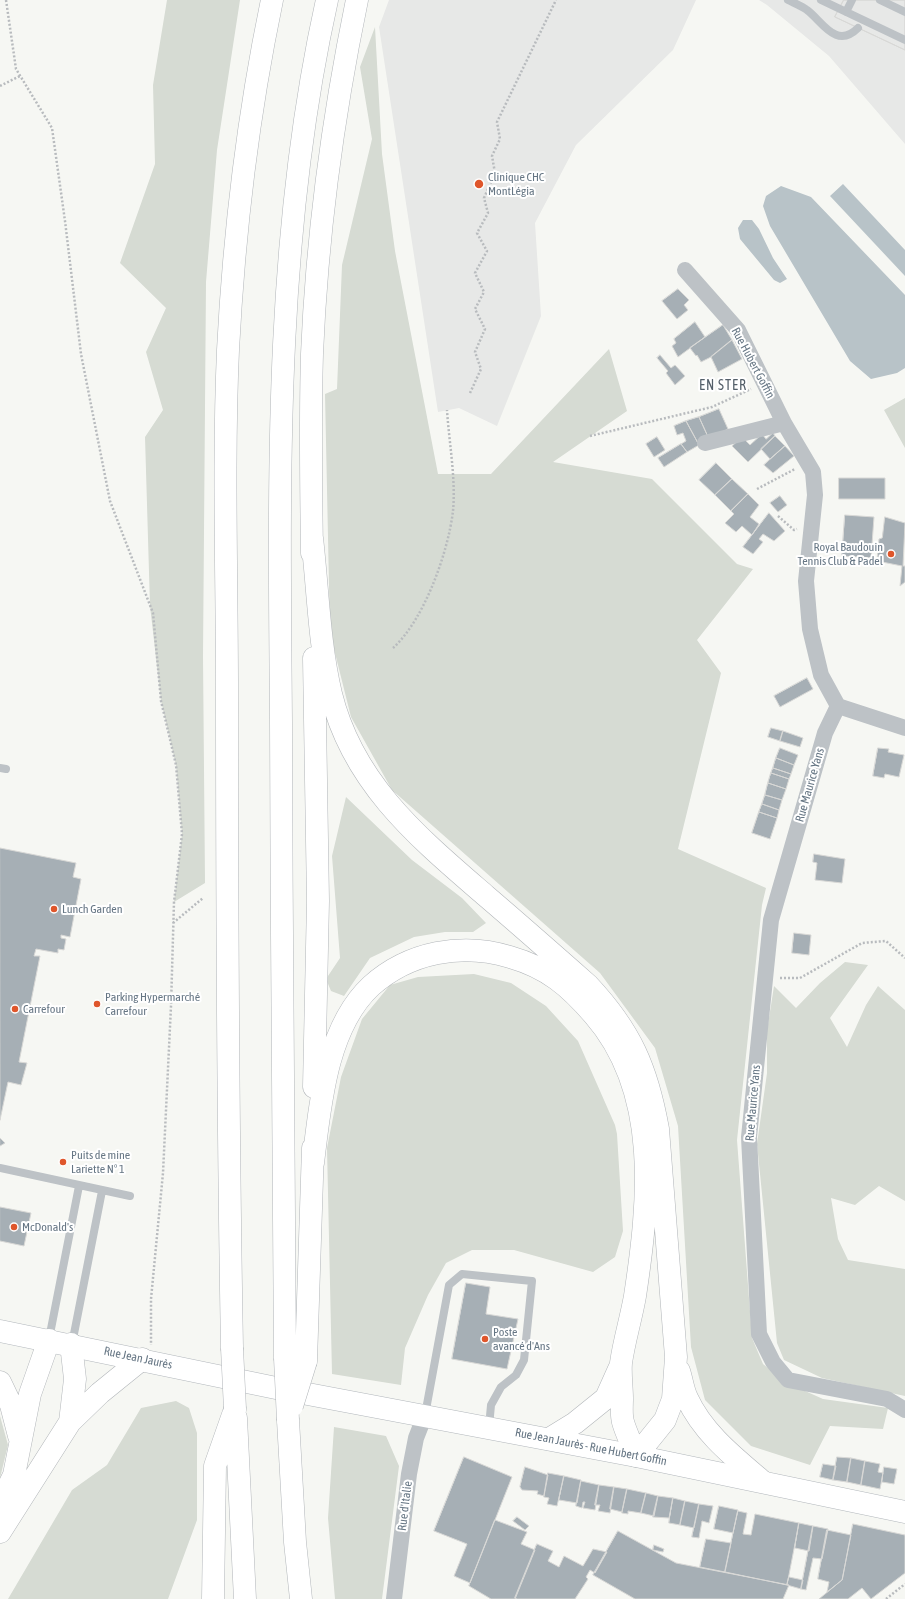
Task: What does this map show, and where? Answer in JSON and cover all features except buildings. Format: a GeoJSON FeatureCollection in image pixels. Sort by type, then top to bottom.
{"type":"FeatureCollection","features":[{"type":"Feature","properties":{"kind":"main road"},"geometry":{"type":"LineString","coordinates":[[246,1599],[232,1348],[227,802],[226,423],[228,348],[246,153],[260,57],[272,0]]}},
{"type":"Feature","properties":{"kind":"main road"},"geometry":{"type":"LineString","coordinates":[[301,1599],[294,1542],[285,1358],[280,413],[291,222],[315,55],[327,0]]}},
{"type":"Feature","properties":{"kind":"main road"},"geometry":{"type":"LineString","coordinates":[[288,1420],[306,1361],[313,1163],[318,901],[312,538],[312,353],[330,147],[357,0]]}},
{"type":"Feature","properties":{"kind":"main road"},"geometry":{"type":"LineString","coordinates":[[312,538],[318,590],[321,642],[331,695],[352,751],[368,778],[393,810],[427,845],[588,985],[609,1008],[629,1037],[639,1058],[654,1106],[658,1129],[676,1357],[673,1399],[665,1420],[636,1456]]}},
{"type":"Feature","properties":{"kind":"main road"},"geometry":{"type":"LineString","coordinates":[[313,1163],[326,1073],[334,1048],[357,1002],[371,986],[391,971],[412,960],[454,950],[478,949],[506,955],[527,962],[547,972],[573,991],[607,1031],[632,1082],[643,1125],[646,1160],[644,1230],[634,1299],[621,1365],[623,1420],[636,1456]]}},
{"type":"Feature","properties":{"kind":"main road","name":"Rue Jean Jaurès"},"geometry":{"type":"LineString","coordinates":[[0,1331],[71,1344],[276,1388]]}},
{"type":"Feature","properties":{"kind":"main road"},"geometry":{"type":"LineString","coordinates":[[0,1504],[14,1475],[30,1394],[49,1340]]}},
{"type":"Feature","properties":{"kind":"main road"},"geometry":{"type":"LineString","coordinates":[[70,1422],[75,1379],[71,1344]]}},
{"type":"Feature","properties":{"kind":"main road"},"geometry":{"type":"LineString","coordinates":[[676,1357],[687,1397],[696,1415],[710,1434],[762,1481]]}},
{"type":"Feature","properties":{"kind":"main road"},"geometry":{"type":"LineString","coordinates":[[0,1532],[70,1422],[100,1392],[146,1360]]}},
{"type":"Feature","properties":{"kind":"main road"},"geometry":{"type":"LineString","coordinates":[[549,1439],[575,1423],[606,1398],[621,1365]]}},
{"type":"Feature","properties":{"kind":"main road"},"geometry":{"type":"LineString","coordinates":[[0,1382],[11,1404],[20,1443]]}},
{"type":"Feature","properties":{"kind":"main road","name":"Rue Jean Jaurès - Rue Hubert Goffin"},"geometry":{"type":"LineString","coordinates":[[276,1388],[489,1427],[762,1481],[905,1512]]}},
{"type":"Feature","properties":{"kind":"main road"},"geometry":{"type":"LineString","coordinates":[[213,1599],[215,1466],[235,1409]]}},
{"type":"Feature","properties":{"kind":"street","name":"Rue Hubert Goffin"},"geometry":{"type":"LineString","coordinates":[[685,270],[738,330],[784,423],[813,472],[815,495],[806,582],[810,629],[821,675],[838,706]]}},
{"type":"Feature","properties":{"kind":"street"},"geometry":{"type":"LineString","coordinates":[[705,443],[784,423]]}},
{"type":"Feature","properties":{"kind":"street"},"geometry":{"type":"LineString","coordinates":[[838,706],[905,728]]}},
{"type":"Feature","properties":{"kind":"street","name":"Rue Maurice Yans"},"geometry":{"type":"LineString","coordinates":[[838,706],[825,733],[771,920],[749,1137],[759,1334],[772,1362],[788,1380],[887,1399],[905,1410]]}},
{"type":"Feature","properties":{"kind":"street","name":"Rue d'Italie"},"geometry":{"type":"LineString","coordinates":[[394,1599],[409,1474],[416,1438],[425,1415]]}},
{"type":"Feature","properties":{"kind":"lane"},"geometry":{"type":"LineString","coordinates":[[788,0],[808,10],[828,31],[843,36],[852,34],[858,28]]}},
{"type":"Feature","properties":{"kind":"lane"},"geometry":{"type":"LineString","coordinates":[[821,0],[905,40]]}},
{"type":"Feature","properties":{"kind":"lane"},"geometry":{"type":"LineString","coordinates":[[846,12],[852,0]]}},
{"type":"Feature","properties":{"kind":"lane"},"geometry":{"type":"LineString","coordinates":[[880,0],[905,12]]}},
{"type":"Feature","properties":{"kind":"lane"},"geometry":{"type":"LineString","coordinates":[[0,1168],[130,1196]]}},
{"type":"Feature","properties":{"kind":"lane"},"geometry":{"type":"LineString","coordinates":[[49,1340],[79,1186]]}},
{"type":"Feature","properties":{"kind":"lane"},"geometry":{"type":"LineString","coordinates":[[71,1344],[102,1190]]}},
{"type":"Feature","properties":{"kind":"lane"},"geometry":{"type":"LineString","coordinates":[[425,1415],[449,1285],[462,1274],[532,1281],[524,1360],[516,1375],[501,1387],[491,1405],[489,1427]]}},
{"type":"Feature","properties":{"kind":"path"},"geometry":{"type":"LineString","coordinates":[[6,0],[16,69],[52,128],[81,354],[110,501],[153,613],[161,701],[176,765],[182,834],[174,902],[163,1173],[151,1299],[152,1335],[146,1360]]}},
{"type":"Feature","properties":{"kind":"path"},"geometry":{"type":"LineString","coordinates":[[470,393],[481,369],[475,352],[485,329],[475,309],[484,292],[475,273],[487,251],[477,233],[488,213],[484,198],[495,173],[492,156],[500,139],[497,122],[556,0]]}},
{"type":"Feature","properties":{"kind":"path"},"geometry":{"type":"LineString","coordinates":[[0,86],[20,76]]}},
{"type":"Feature","properties":{"kind":"path"},"geometry":{"type":"LineString","coordinates":[[590,436],[712,407],[764,383]]}},
{"type":"Feature","properties":{"kind":"path"},"geometry":{"type":"LineString","coordinates":[[393,648],[402,640],[427,600],[448,532],[453,510],[447,410]]}},
{"type":"Feature","properties":{"kind":"path"},"geometry":{"type":"LineString","coordinates":[[756,489],[784,474],[808,464]]}},
{"type":"Feature","properties":{"kind":"path"},"geometry":{"type":"LineString","coordinates":[[778,516],[794,530],[812,526]]}},
{"type":"Feature","properties":{"kind":"path"},"geometry":{"type":"LineString","coordinates":[[174,923],[203,898]]}},
{"type":"Feature","properties":{"kind":"path"},"geometry":{"type":"LineString","coordinates":[[765,978],[800,978],[862,943],[886,941],[905,958]]}},
{"type":"Feature","properties":{"kind":"path"},"geometry":{"type":"LineString","coordinates":[[886,1599],[905,1584]]}},
{"type":"Feature","properties":{"kind":"shaded area"},"geometry":{"type":"Polygon","coordinates":[[[167,0],[240,0],[217,150],[206,282],[203,656],[205,883],[174,902],[182,834],[176,765],[161,701],[150,606],[145,437],[163,410],[146,352],[166,308],[120,263],[155,164],[153,85],[167,0]]]}},
{"type":"Feature","properties":{"kind":"shaded area","name":"Clinique CHC MontLégia"},"geometry":{"type":"Polygon","coordinates":[[[389,0],[696,0],[673,50],[576,145],[535,223],[541,316],[497,426],[459,408],[438,412],[379,27],[389,0]]]}},
{"type":"Feature","properties":{"kind":"shaded area"},"geometry":{"type":"Polygon","coordinates":[[[759,0],[905,0],[905,144],[829,56],[759,0]]]}},
{"type":"Feature","properties":{"kind":"shaded area"},"geometry":{"type":"Polygon","coordinates":[[[375,27],[382,154],[395,251],[438,474],[491,474],[609,349],[627,411],[553,462],[652,479],[737,564],[753,569],[697,640],[721,673],[678,849],[766,888],[762,905],[737,1140],[752,1338],[763,1364],[785,1382],[823,1399],[888,1408],[883,1429],[830,1426],[810,1465],[751,1446],[705,1400],[691,1347],[678,1126],[655,1048],[600,973],[392,790],[351,717],[330,633],[325,394],[337,389],[342,265],[372,139],[360,67],[375,27]]]}},
{"type":"Feature","properties":{"kind":"shaded area"},"geometry":{"type":"Polygon","coordinates":[[[843,184],[905,250],[905,276],[830,196],[843,184]]]}},
{"type":"Feature","properties":{"kind":"shaded area"},"geometry":{"type":"Polygon","coordinates":[[[781,186],[811,197],[905,295],[905,368],[897,373],[871,379],[850,361],[770,226],[763,206],[766,196],[781,186]]]}},
{"type":"Feature","properties":{"kind":"shaded area"},"geometry":{"type":"Polygon","coordinates":[[[743,220],[752,220],[759,229],[773,258],[787,279],[780,283],[774,280],[740,239],[738,228],[743,220]]]}},
{"type":"Feature","properties":{"kind":"shaded area"},"geometry":{"type":"Polygon","coordinates":[[[905,398],[905,448],[884,410],[905,398]]]}},
{"type":"Feature","properties":{"kind":"shaded area"},"geometry":{"type":"Polygon","coordinates":[[[346,797],[412,860],[462,898],[486,923],[473,932],[445,932],[414,937],[370,958],[344,996],[331,991],[326,979],[340,958],[332,856],[346,797]]]}},
{"type":"Feature","properties":{"kind":"shaded area"},"geometry":{"type":"Polygon","coordinates":[[[845,962],[868,965],[830,1018],[847,1047],[866,1005],[878,986],[905,1010],[905,1201],[879,1186],[855,1205],[831,1198],[838,1239],[848,1260],[905,1269],[905,1396],[822,1378],[784,1360],[777,1343],[757,1144],[767,1073],[767,1031],[774,986],[796,1008],[820,983],[845,962]]]}},
{"type":"Feature","properties":{"kind":"shaded area"},"geometry":{"type":"Polygon","coordinates":[[[474,974],[511,983],[546,1006],[578,1041],[615,1125],[617,1134],[623,1231],[615,1257],[593,1272],[514,1250],[472,1250],[446,1263],[428,1295],[405,1348],[401,1385],[332,1374],[327,1148],[341,1077],[362,1019],[390,985],[418,977],[474,974]]]}},
{"type":"Feature","properties":{"kind":"shaded area"},"geometry":{"type":"Polygon","coordinates":[[[176,1401],[189,1408],[197,1433],[197,1520],[168,1599],[8,1599],[72,1490],[107,1465],[141,1408],[176,1401]]]}},
{"type":"Feature","properties":{"kind":"shaded area"},"geometry":{"type":"Polygon","coordinates":[[[0,1416],[8,1445],[0,1478],[0,1416]]]}},
{"type":"Feature","properties":{"kind":"shaded area"},"geometry":{"type":"Polygon","coordinates":[[[334,1427],[386,1436],[399,1466],[382,1599],[335,1599],[328,1518],[334,1427]]]}},
{"type":"Feature","properties":{"kind":"place","name":"Clinique CHC MontLégia"},"geometry":{"type":"Point","coordinates":[479,184]}},
{"type":"Feature","properties":{"kind":"place","name":"Royal Baudouin Tennis Club & Padel"},"geometry":{"type":"Point","coordinates":[891,554]}},
{"type":"Feature","properties":{"kind":"place","name":"Lunch Garden"},"geometry":{"type":"Point","coordinates":[54,909]}},
{"type":"Feature","properties":{"kind":"place","name":"Parking Hypermarché Carrefour"},"geometry":{"type":"Point","coordinates":[97,1004]}},
{"type":"Feature","properties":{"kind":"place","name":"Carrefour"},"geometry":{"type":"Point","coordinates":[15,1009]}},
{"type":"Feature","properties":{"kind":"place","name":"Puits de mine Lariette N° 1"},"geometry":{"type":"Point","coordinates":[63,1162]}},
{"type":"Feature","properties":{"kind":"place","name":"McDonald's"},"geometry":{"type":"Point","coordinates":[14,1227]}},
{"type":"Feature","properties":{"kind":"place","name":"Poste avancé d'Ans"},"geometry":{"type":"Point","coordinates":[485,1339]}},
{"type":"Feature","properties":{"kind":"district","name":"EN STER"},"geometry":{"type":"Point","coordinates":[723,386]}}]}
